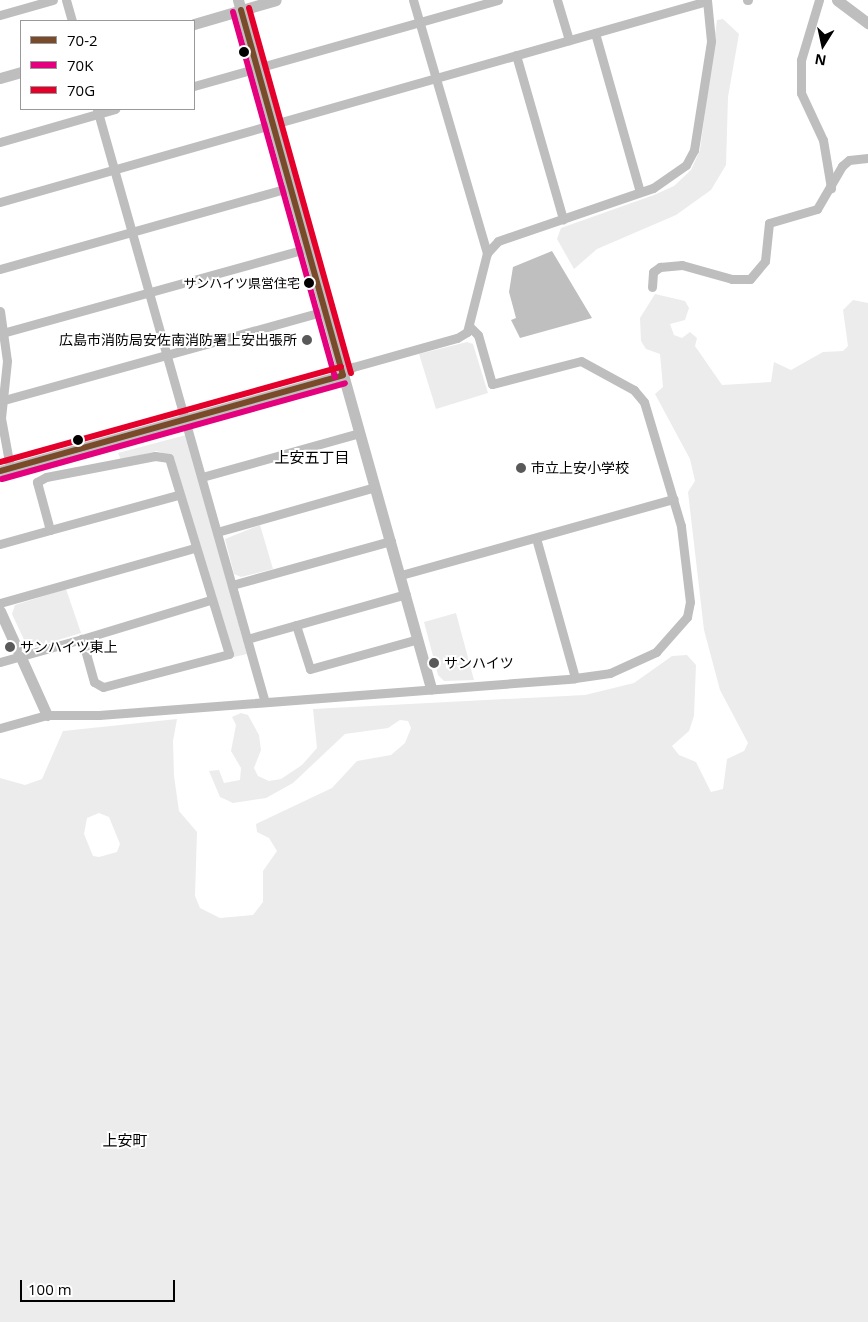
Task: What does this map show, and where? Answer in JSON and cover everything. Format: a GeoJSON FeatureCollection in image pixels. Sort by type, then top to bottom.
{"type":"FeatureCollection","features":[{"type":"Feature","properties":{"kind":"street"},"geometry":{"type":"LineString","coordinates":[[0,15],[53,0]]}},
{"type":"Feature","properties":{"kind":"street"},"geometry":{"type":"LineString","coordinates":[[66,0],[72,20]]}},
{"type":"Feature","properties":{"kind":"street"},"geometry":{"type":"LineString","coordinates":[[195,24],[239,5],[276,0]]}},
{"type":"Feature","properties":{"kind":"street"},"geometry":{"type":"LineString","coordinates":[[0,311],[6,332],[4,400],[1,418],[5,469],[343,375],[353,367],[457,338],[470,327],[487,253],[413,0]]}},
{"type":"Feature","properties":{"kind":"street"},"geometry":{"type":"LineString","coordinates":[[195,86],[498,0]]}},
{"type":"Feature","properties":{"kind":"street"},"geometry":{"type":"LineString","coordinates":[[557,0],[569,40]]}},
{"type":"Feature","properties":{"kind":"street"},"geometry":{"type":"LineString","coordinates":[[0,202],[707,0],[711,41],[694,150],[673,177],[640,192],[498,242],[487,253]]}},
{"type":"Feature","properties":{"kind":"street"},"geometry":{"type":"LineString","coordinates":[[819,0],[801,60],[802,94],[823,140],[831,188]]}},
{"type":"Feature","properties":{"kind":"street"},"geometry":{"type":"LineString","coordinates":[[837,0],[868,22]]}},
{"type":"Feature","properties":{"kind":"street"},"geometry":{"type":"LineString","coordinates":[[239,5],[401,575],[431,688]]}},
{"type":"Feature","properties":{"kind":"street"},"geometry":{"type":"LineString","coordinates":[[595,33],[640,192]]}},
{"type":"Feature","properties":{"kind":"street"},"geometry":{"type":"LineString","coordinates":[[516,55],[563,219]]}},
{"type":"Feature","properties":{"kind":"street"},"geometry":{"type":"LineString","coordinates":[[0,78],[20,72]]}},
{"type":"Feature","properties":{"kind":"street"},"geometry":{"type":"LineString","coordinates":[[0,142],[98,111],[264,699]]}},
{"type":"Feature","properties":{"kind":"street"},"geometry":{"type":"LineString","coordinates":[[652,287],[653,272],[674,266],[699,267],[732,279],[750,278],[765,261],[769,224],[817,209],[849,160],[868,158]]}},
{"type":"Feature","properties":{"kind":"street"},"geometry":{"type":"LineString","coordinates":[[0,270],[291,187]]}},
{"type":"Feature","properties":{"kind":"street"},"geometry":{"type":"LineString","coordinates":[[6,332],[308,248]]}},
{"type":"Feature","properties":{"kind":"street"},"geometry":{"type":"LineString","coordinates":[[4,400],[325,311]]}},
{"type":"Feature","properties":{"kind":"street"},"geometry":{"type":"LineString","coordinates":[[0,728],[47,715],[99,715],[264,699],[575,678],[633,665],[656,652],[687,617],[690,602],[674,499],[658,442],[644,402],[634,390],[582,361],[492,384],[478,335],[470,327]]}},
{"type":"Feature","properties":{"kind":"street"},"geometry":{"type":"LineString","coordinates":[[202,477],[360,433]]}},
{"type":"Feature","properties":{"kind":"street"},"geometry":{"type":"LineString","coordinates":[[50,530],[37,482],[46,477],[156,456],[169,458],[178,495],[227,658],[103,686],[94,682],[82,639]]}},
{"type":"Feature","properties":{"kind":"street"},"geometry":{"type":"LineString","coordinates":[[217,532],[375,487]]}},
{"type":"Feature","properties":{"kind":"street"},"geometry":{"type":"LineString","coordinates":[[0,544],[178,495]]}},
{"type":"Feature","properties":{"kind":"street"},"geometry":{"type":"LineString","coordinates":[[401,575],[674,499]]}},
{"type":"Feature","properties":{"kind":"street"},"geometry":{"type":"LineString","coordinates":[[536,538],[575,678]]}},
{"type":"Feature","properties":{"kind":"street"},"geometry":{"type":"LineString","coordinates":[[232,585],[391,541]]}},
{"type":"Feature","properties":{"kind":"street"},"geometry":{"type":"LineString","coordinates":[[0,603],[194,548]]}},
{"type":"Feature","properties":{"kind":"street"},"geometry":{"type":"LineString","coordinates":[[247,639],[406,594]]}},
{"type":"Feature","properties":{"kind":"street"},"geometry":{"type":"LineString","coordinates":[[0,662],[210,600]]}},
{"type":"Feature","properties":{"kind":"street"},"geometry":{"type":"LineString","coordinates":[[0,611],[47,715]]}},
{"type":"Feature","properties":{"kind":"street"},"geometry":{"type":"LineString","coordinates":[[296,625],[310,669],[418,638]]}},
{"type":"Feature","properties":{"kind":"shaded area"},"geometry":{"type":"Polygon","coordinates":[[[723,19],[739,34],[728,97],[726,165],[711,190],[676,215],[597,249],[574,269],[557,239],[561,228],[654,195],[674,186],[691,170],[700,150],[717,20],[723,19]]]}},
{"type":"Feature","properties":{"kind":"shaded area"},"geometry":{"type":"Polygon","coordinates":[[[552,251],[592,318],[520,338],[511,320],[516,318],[509,292],[513,267],[552,251]]]}},
{"type":"Feature","properties":{"kind":"shaded area"},"geometry":{"type":"Polygon","coordinates":[[[655,294],[685,301],[689,308],[685,320],[670,324],[674,335],[682,338],[690,332],[697,338],[695,346],[722,385],[771,382],[774,362],[791,370],[823,352],[843,351],[848,346],[843,310],[853,300],[868,303],[868,1322],[0,1322],[0,778],[25,785],[42,779],[63,731],[177,719],[173,741],[174,776],[179,811],[197,832],[195,896],[200,908],[220,918],[253,915],[263,902],[263,871],[277,851],[269,838],[257,832],[256,824],[332,788],[357,761],[391,755],[405,743],[411,728],[408,721],[400,720],[388,728],[345,734],[293,783],[266,798],[233,803],[220,797],[209,771],[219,770],[224,783],[240,780],[241,768],[231,751],[236,725],[232,717],[241,713],[248,715],[259,735],[261,750],[254,768],[258,776],[269,781],[281,779],[302,765],[317,748],[313,709],[585,695],[634,683],[672,656],[687,655],[696,665],[694,716],[689,731],[672,746],[679,755],[696,762],[711,792],[723,789],[727,759],[744,751],[748,743],[720,690],[704,630],[688,492],[695,481],[690,459],[655,394],[663,387],[660,354],[646,349],[641,341],[640,318],[655,294]],[[99,813],[87,818],[84,834],[93,856],[99,857],[117,852],[120,844],[109,817],[99,813]]]}},
{"type":"Feature","properties":{"kind":"shaded area"},"geometry":{"type":"Polygon","coordinates":[[[467,342],[473,344],[488,393],[436,409],[419,354],[467,342]]]}},
{"type":"Feature","properties":{"kind":"shaded area"},"geometry":{"type":"Polygon","coordinates":[[[186,435],[247,654],[234,657],[173,457],[157,451],[121,460],[118,453],[186,435]]]}},
{"type":"Feature","properties":{"kind":"shaded area"},"geometry":{"type":"Polygon","coordinates":[[[260,525],[273,569],[241,577],[234,574],[225,539],[260,525]]]}},
{"type":"Feature","properties":{"kind":"shaded area"},"geometry":{"type":"Polygon","coordinates":[[[66,589],[81,633],[35,647],[26,644],[12,614],[15,605],[66,589]]]}},
{"type":"Feature","properties":{"kind":"shaded area"},"geometry":{"type":"Polygon","coordinates":[[[456,613],[474,680],[444,681],[438,675],[424,622],[456,613]]]}},
{"type":"Feature","properties":{"kind":"transit line","name":"70G"},"geometry":{"type":"LineString","coordinates":[[249,8],[351,373]]}},
{"type":"Feature","properties":{"kind":"transit line","name":"70-2"},"geometry":{"type":"LineString","coordinates":[[241,10],[343,375]]}},
{"type":"Feature","properties":{"kind":"transit line","name":"70K"},"geometry":{"type":"LineString","coordinates":[[233,12],[335,377]]}},
{"type":"Feature","properties":{"kind":"transit line","name":"70G"},"geometry":{"type":"LineString","coordinates":[[0,462],[341,367]]}},
{"type":"Feature","properties":{"kind":"transit line","name":"70-2"},"geometry":{"type":"LineString","coordinates":[[0,471],[343,375]]}},
{"type":"Feature","properties":{"kind":"transit line","name":"70K"},"geometry":{"type":"LineString","coordinates":[[2,479],[345,383]]}},
{"type":"Feature","properties":{"kind":"place","name":"サンハイツ県営住宅"},"geometry":{"type":"Point","coordinates":[309,283]}},
{"type":"Feature","properties":{"kind":"place","name":"広島市消防局安佐南消防署上安出張所"},"geometry":{"type":"Point","coordinates":[307,340]}},
{"type":"Feature","properties":{"kind":"place","name":"市立上安小学校"},"geometry":{"type":"Point","coordinates":[521,468]}},
{"type":"Feature","properties":{"kind":"place","name":"サンハイツ東上"},"geometry":{"type":"Point","coordinates":[10,647]}},
{"type":"Feature","properties":{"kind":"place","name":"サンハイツ"},"geometry":{"type":"Point","coordinates":[434,663]}},
{"type":"Feature","properties":{"kind":"district","name":"上安五丁目"},"geometry":{"type":"Point","coordinates":[312,458]}},
{"type":"Feature","properties":{"kind":"district","name":"上安町"},"geometry":{"type":"Point","coordinates":[125,1141]}}]}
